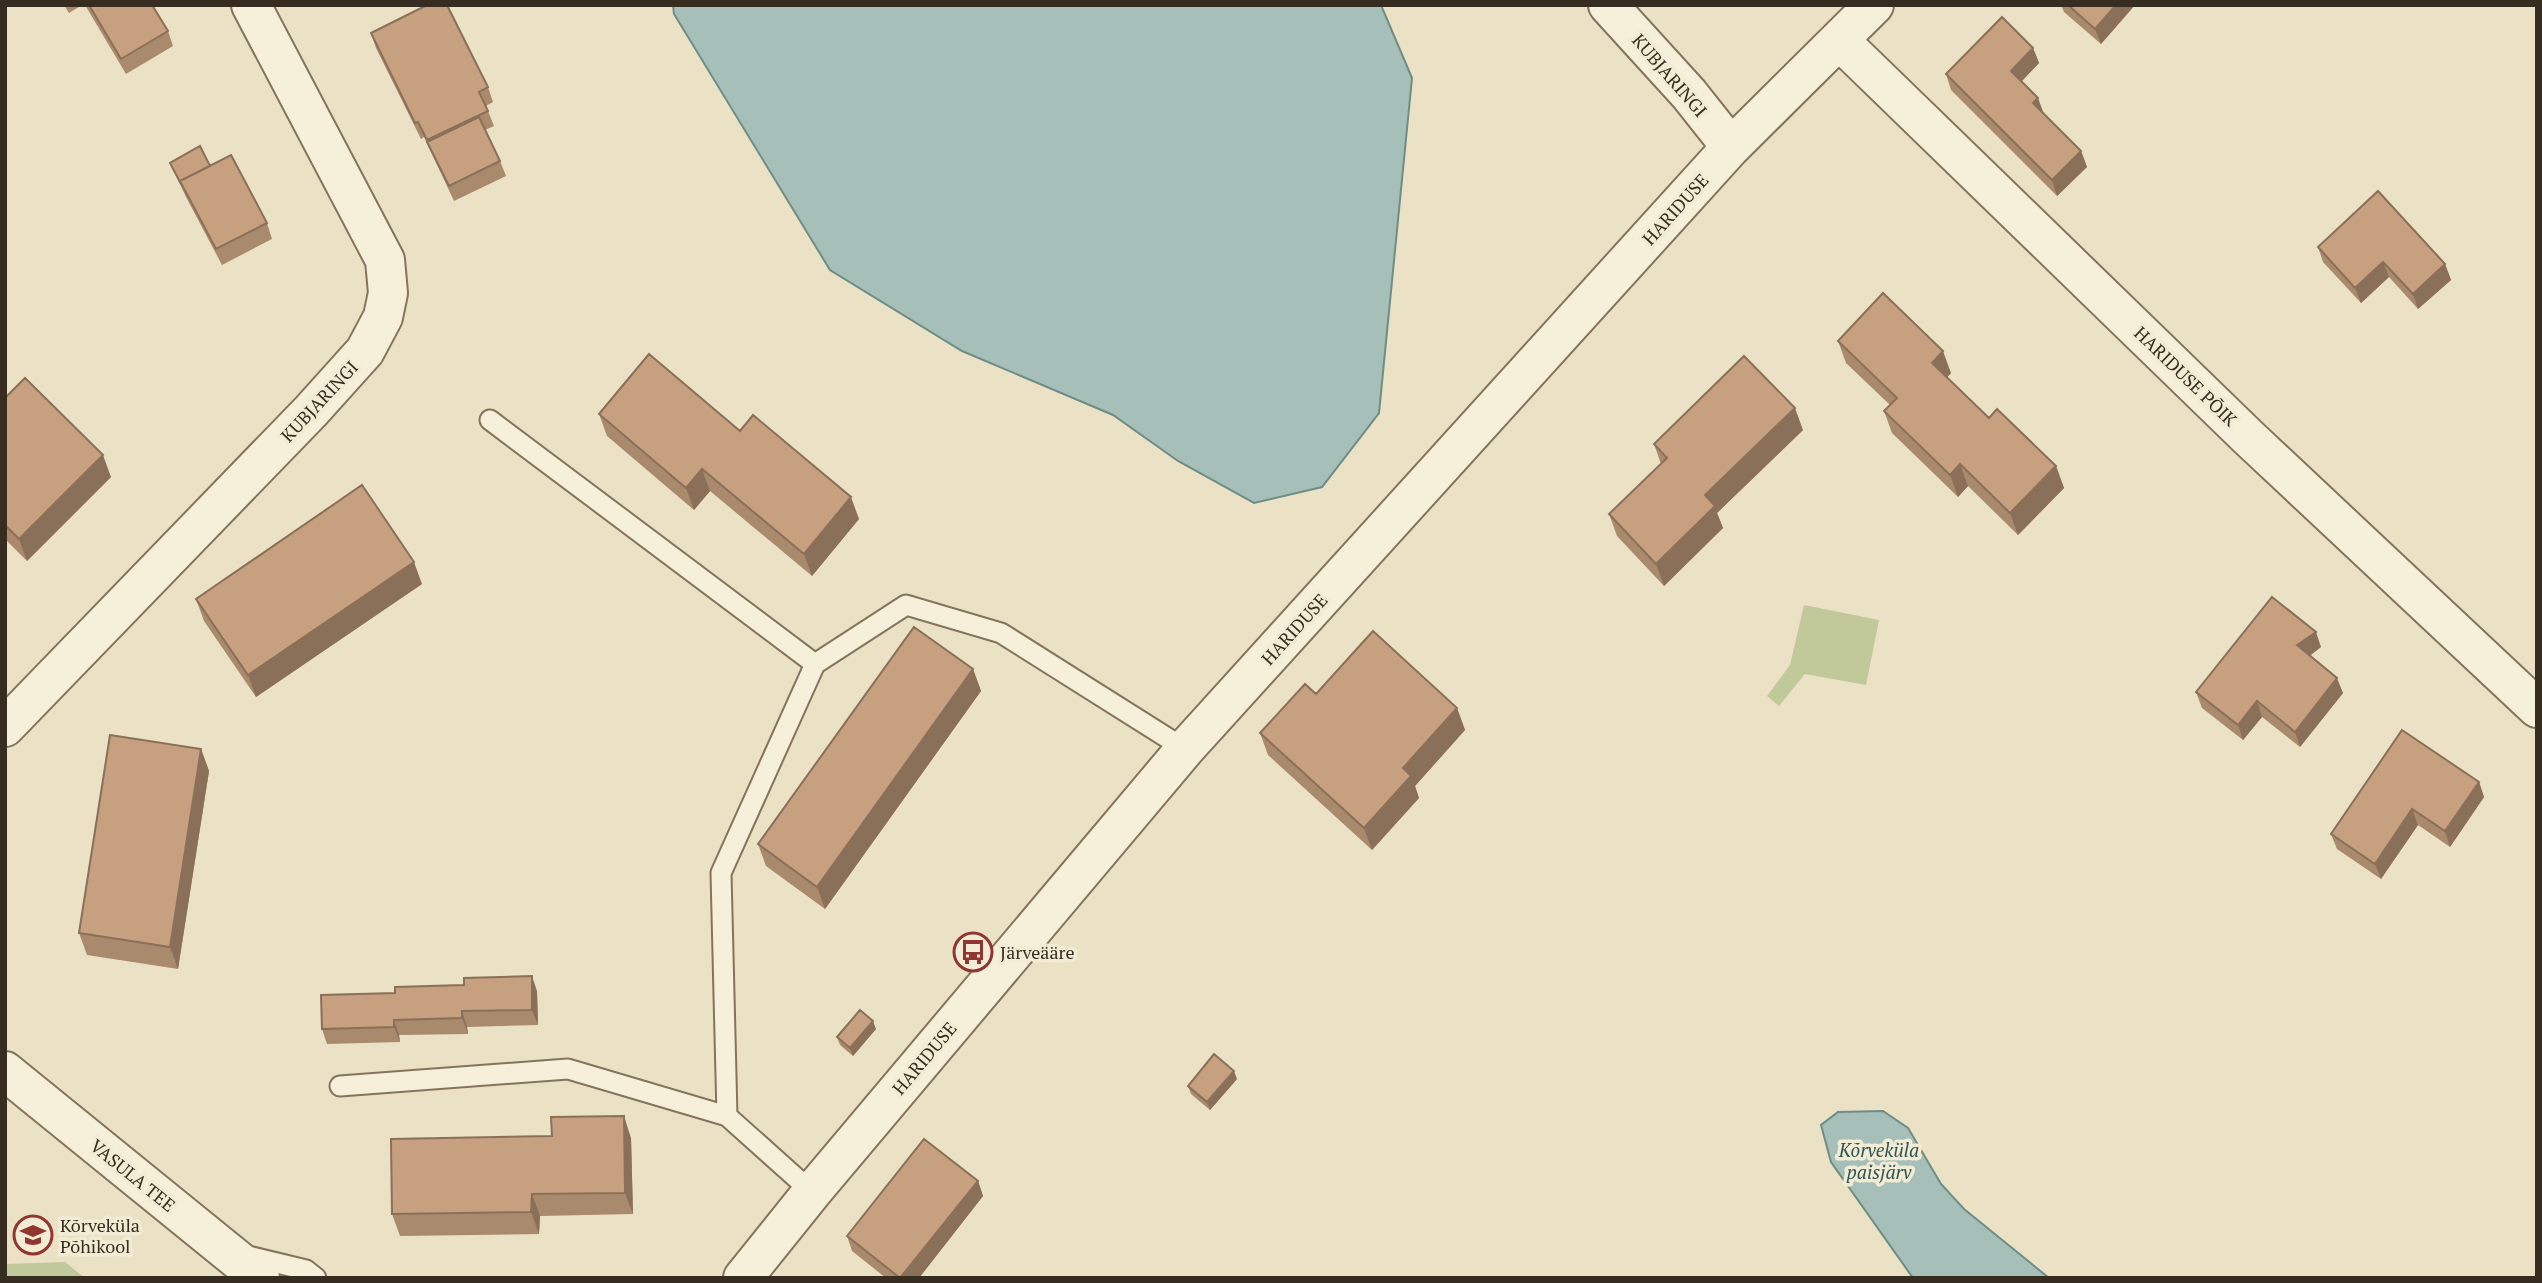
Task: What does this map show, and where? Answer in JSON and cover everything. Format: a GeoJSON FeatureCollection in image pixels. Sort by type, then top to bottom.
{"type":"FeatureCollection","features":[{"type":"Feature","properties":{"kind":"street","name":"KUBJARINGI"},"geometry":{"type":"LineString","coordinates":[[5,727],[311,411],[365,351],[383,317],[388,293],[385,260],[251,5]]}},
{"type":"Feature","properties":{"kind":"street","name":"KUBJARINGI"},"geometry":{"type":"LineString","coordinates":[[1608,5],[1689,94],[1731,147]]}},
{"type":"Feature","properties":{"kind":"street","name":"HARIDUSE"},"geometry":{"type":"LineString","coordinates":[[743,1278],[812,1192],[1185,749],[1731,147],[1874,5]]}},
{"type":"Feature","properties":{"kind":"street","name":"HARIDUSE PÕIK"},"geometry":{"type":"LineString","coordinates":[[1839,40],[2248,437],[2537,708]]}},
{"type":"Feature","properties":{"kind":"street","name":"VASULA TEE"},"geometry":{"type":"LineString","coordinates":[[5,1071],[260,1278]]}},
{"type":"Feature","properties":{"kind":"lane"},"geometry":{"type":"LineString","coordinates":[[490,420],[815,664]]}},
{"type":"Feature","properties":{"kind":"lane"},"geometry":{"type":"LineString","coordinates":[[727,1116],[721,873],[815,664],[906,605],[1001,633],[1185,749]]}},
{"type":"Feature","properties":{"kind":"lane"},"geometry":{"type":"LineString","coordinates":[[340,1086],[568,1069],[727,1116],[812,1192]]}},
{"type":"Feature","properties":{"kind":"lane"},"geometry":{"type":"LineString","coordinates":[[226,1250],[306,1270],[316,1278]]}},
{"type":"Feature","properties":{"kind":"green space"},"geometry":{"type":"Polygon","coordinates":[[[1804,605],[1879,620],[1866,685],[1805,674],[1779,706],[1767,696],[1790,665],[1804,605]]]}},
{"type":"Feature","properties":{"kind":"green space"},"geometry":{"type":"Polygon","coordinates":[[[65,1262],[85,1278],[5,1278],[5,1264],[65,1262]]]}},
{"type":"Feature","properties":{"kind":"water"},"geometry":{"type":"Polygon","coordinates":[[[673,5],[1381,5],[1412,78],[1379,413],[1322,487],[1254,503],[1178,461],[1113,415],[962,351],[830,270],[674,14],[673,5]]]}},
{"type":"Feature","properties":{"kind":"water","name":"Kõrveküla paisjärv"},"geometry":{"type":"Polygon","coordinates":[[[1883,1111],[1908,1128],[1941,1184],[1964,1209],[2049,1278],[1913,1278],[1831,1162],[1821,1125],[1838,1112],[1883,1111]]]}},
{"type":"Feature","properties":{"kind":"building"},"geometry":{"type":"Polygon","coordinates":[[[89,5],[152,5],[168,31],[121,59],[89,5]]]}},
{"type":"Feature","properties":{"kind":"building"},"geometry":{"type":"Polygon","coordinates":[[[427,5],[447,5],[488,87],[479,92],[488,111],[427,140],[418,122],[415,123],[371,33],[427,5]]]}},
{"type":"Feature","properties":{"kind":"building"},"geometry":{"type":"Polygon","coordinates":[[[2068,5],[2116,5],[2095,29],[2068,5]]]}},
{"type":"Feature","properties":{"kind":"building"},"geometry":{"type":"Polygon","coordinates":[[[2002,17],[2033,48],[2011,71],[2038,98],[2033,103],[2081,151],[2052,180],[1946,74],[2002,17]]]}},
{"type":"Feature","properties":{"kind":"building"},"geometry":{"type":"Polygon","coordinates":[[[479,117],[500,161],[449,186],[427,142],[479,117]]]}},
{"type":"Feature","properties":{"kind":"building"},"geometry":{"type":"Polygon","coordinates":[[[200,146],[210,166],[180,181],[181,184],[170,163],[200,146]]]}},
{"type":"Feature","properties":{"kind":"building"},"geometry":{"type":"Polygon","coordinates":[[[231,155],[267,223],[216,249],[180,181],[231,155]]]}},
{"type":"Feature","properties":{"kind":"building"},"geometry":{"type":"Polygon","coordinates":[[[2378,191],[2445,264],[2413,294],[2383,262],[2355,288],[2318,247],[2378,191]]]}},
{"type":"Feature","properties":{"kind":"building"},"geometry":{"type":"Polygon","coordinates":[[[1883,293],[1943,351],[1932,363],[1989,418],[1997,409],[2056,466],[2010,513],[1960,464],[1950,475],[1884,411],[1897,398],[1838,341],[1883,293]]]}},
{"type":"Feature","properties":{"kind":"building"},"geometry":{"type":"Polygon","coordinates":[[[649,354],[740,431],[753,415],[851,497],[804,554],[702,469],[686,488],[599,414],[649,354]]]}},
{"type":"Feature","properties":{"kind":"building"},"geometry":{"type":"Polygon","coordinates":[[[1744,356],[1795,408],[1705,495],[1715,506],[1656,564],[1609,514],[1667,458],[1654,444],[1744,356]]]}},
{"type":"Feature","properties":{"kind":"building"},"geometry":{"type":"Polygon","coordinates":[[[25,378],[103,455],[19,539],[5,525],[5,398],[25,378]]]}},
{"type":"Feature","properties":{"kind":"building"},"geometry":{"type":"Polygon","coordinates":[[[362,485],[414,562],[248,675],[196,599],[362,485]]]}},
{"type":"Feature","properties":{"kind":"building"},"geometry":{"type":"Polygon","coordinates":[[[2272,597],[2316,632],[2297,645],[2337,678],[2295,732],[2257,701],[2238,725],[2196,692],[2272,597]]]}},
{"type":"Feature","properties":{"kind":"building"},"geometry":{"type":"Polygon","coordinates":[[[914,627],[973,669],[817,887],[758,844],[914,627]]]}},
{"type":"Feature","properties":{"kind":"building"},"geometry":{"type":"Polygon","coordinates":[[[1373,631],[1457,708],[1403,768],[1411,776],[1364,828],[1260,733],[1305,684],[1316,694],[1373,631]]]}},
{"type":"Feature","properties":{"kind":"building"},"geometry":{"type":"Polygon","coordinates":[[[2402,730],[2479,782],[2445,831],[2412,809],[2375,864],[2331,834],[2402,730]]]}},
{"type":"Feature","properties":{"kind":"building"},"geometry":{"type":"Polygon","coordinates":[[[110,735],[201,749],[170,947],[79,933],[110,735]]]}},
{"type":"Feature","properties":{"kind":"building"},"geometry":{"type":"Polygon","coordinates":[[[532,976],[532,1010],[462,1011],[462,1018],[394,1020],[394,1027],[322,1029],[321,995],[395,993],[395,987],[464,985],[464,978],[532,976]]]}},
{"type":"Feature","properties":{"kind":"building"},"geometry":{"type":"Polygon","coordinates":[[[860,1010],[873,1021],[850,1048],[837,1037],[860,1010]]]}},
{"type":"Feature","properties":{"kind":"building"},"geometry":{"type":"Polygon","coordinates":[[[1214,1054],[1234,1071],[1207,1102],[1188,1086],[1214,1054]]]}},
{"type":"Feature","properties":{"kind":"building"},"geometry":{"type":"Polygon","coordinates":[[[624,1116],[625,1193],[532,1194],[531,1212],[392,1214],[391,1139],[552,1136],[551,1117],[624,1116]]]}},
{"type":"Feature","properties":{"kind":"building"},"geometry":{"type":"Polygon","coordinates":[[[924,1139],[978,1181],[900,1278],[847,1236],[924,1139]]]}},
{"type":"Feature","properties":{"kind":"place","name":"Järveääre"},"geometry":{"type":"Point","coordinates":[973,952]}},
{"type":"Feature","properties":{"kind":"place","name":"Kõrveküla Põhikool"},"geometry":{"type":"Point","coordinates":[33,1235]}}]}
